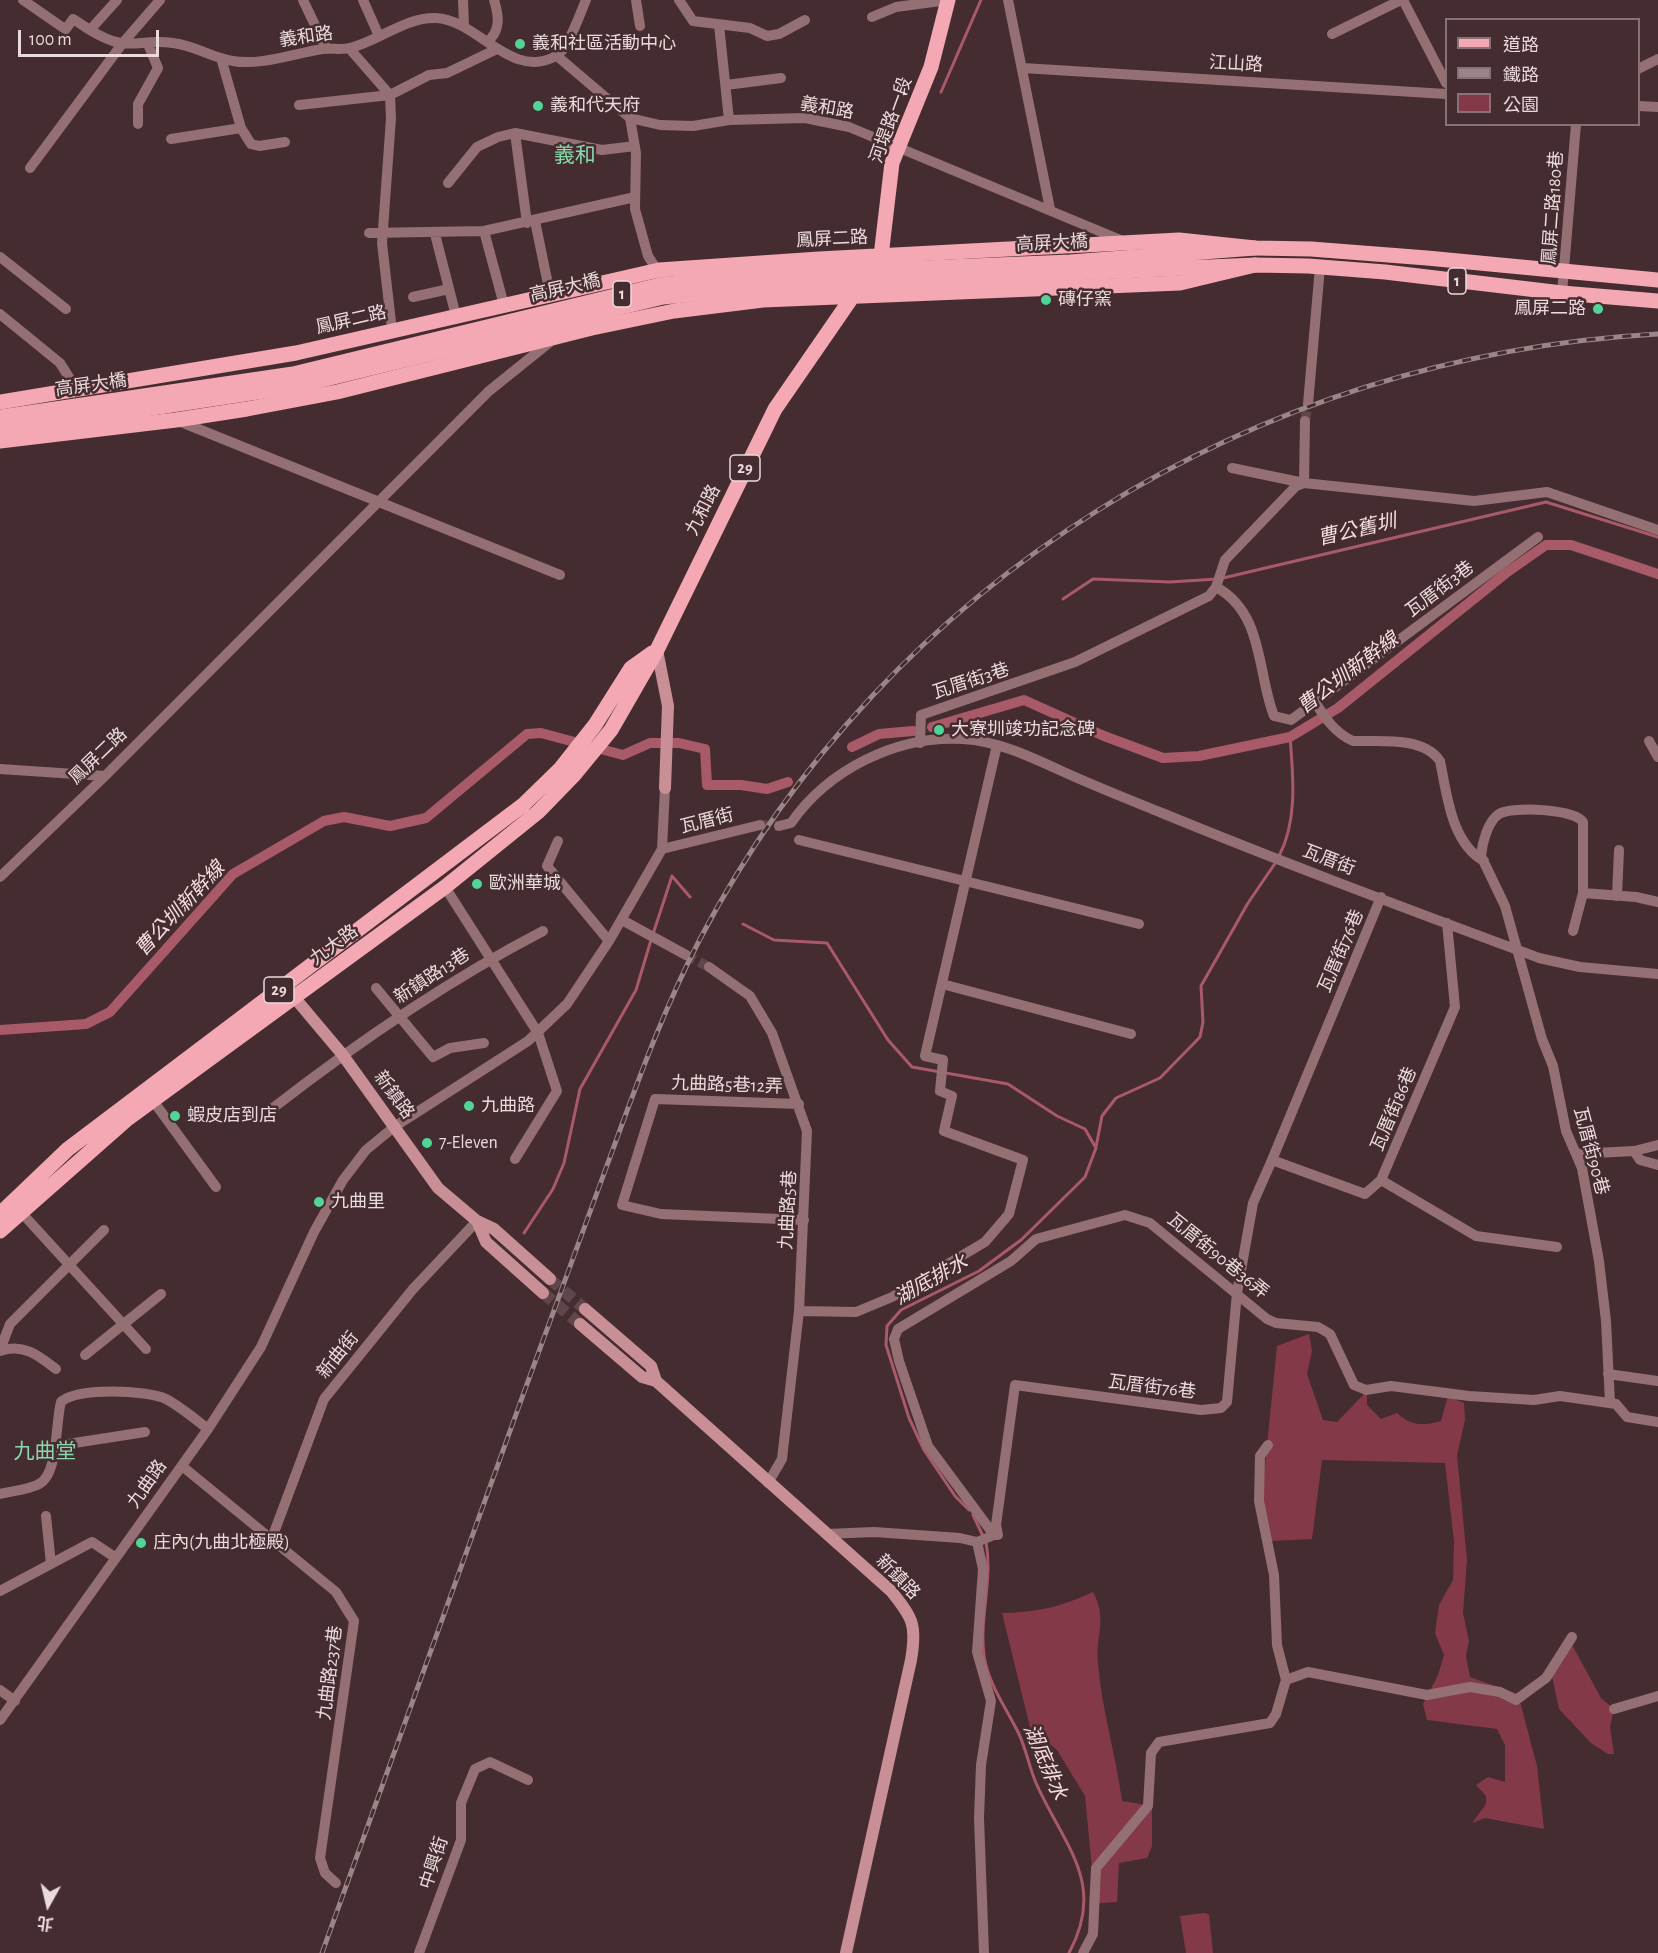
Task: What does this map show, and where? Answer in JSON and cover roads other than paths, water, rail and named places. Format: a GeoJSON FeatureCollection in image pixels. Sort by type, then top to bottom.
{"type":"FeatureCollection","features":[{"type":"Feature","properties":{"kind":"main road","name":"河堤路一段"},"geometry":{"type":"LineString","coordinates":[[881,256],[892,163],[931,67],[948,0]]}},
{"type":"Feature","properties":{"kind":"main road","name":"鳳屏二路"},"geometry":{"type":"LineString","coordinates":[[0,402],[296,353],[659,270],[1179,240],[1255,249],[1311,249],[1427,258],[1565,273],[1658,280]]}},
{"type":"Feature","properties":{"kind":"main road","name":"高屏大橋"},"geometry":{"type":"LineString","coordinates":[[0,417],[293,374],[660,285],[777,274],[1070,262],[1255,249]]}},
{"type":"Feature","properties":{"kind":"main road","name":"九和路"},"geometry":{"type":"LineString","coordinates":[[568,771],[611,730],[657,650],[775,409],[881,256]]}},
{"type":"Feature","properties":{"kind":"main road","name":"鳳屏二路"},"geometry":{"type":"LineString","coordinates":[[0,441],[176,420],[337,392],[557,336],[674,311],[763,300],[1180,283],[1255,266],[1320,267],[1562,293],[1658,300]]}},
{"type":"Feature","properties":{"kind":"main road","name":"高屏大橋"},"geometry":{"type":"LineString","coordinates":[[0,431],[297,386],[663,297],[775,286],[1255,266]]}},
{"type":"Feature","properties":{"kind":"main road","name":"29"},"geometry":{"type":"LineString","coordinates":[[568,771],[631,668],[657,650]]}},
{"type":"Feature","properties":{"kind":"main road","name":"九大路"},"geometry":{"type":"LineString","coordinates":[[0,1214],[68,1149],[290,992],[445,887],[538,812],[568,771]]}},
{"type":"Feature","properties":{"kind":"main road","name":"九大路"},"geometry":{"type":"LineString","coordinates":[[0,1231],[126,1120],[154,1102],[568,771]]}},
{"type":"Feature","properties":{"kind":"street","name":"義和路"},"geometry":{"type":"LineString","coordinates":[[23,0],[66,29],[73,19],[109,42],[122,44],[171,42],[191,46],[221,58],[247,63],[326,48],[349,48],[419,20],[436,18],[464,26],[497,50],[525,60],[557,56],[630,118],[660,125],[682,126],[729,120],[805,118],[866,132],[1129,243]]}},
{"type":"Feature","properties":{"kind":"street"},"geometry":{"type":"LineString","coordinates":[[90,30],[116,0]]}},
{"type":"Feature","properties":{"kind":"street"},"geometry":{"type":"LineString","coordinates":[[30,168],[122,44],[160,0]]}},
{"type":"Feature","properties":{"kind":"street"},"geometry":{"type":"LineString","coordinates":[[303,0],[326,48]]}},
{"type":"Feature","properties":{"kind":"street"},"geometry":{"type":"LineString","coordinates":[[363,0],[379,36]]}},
{"type":"Feature","properties":{"kind":"street"},"geometry":{"type":"LineString","coordinates":[[463,0],[464,26]]}},
{"type":"Feature","properties":{"kind":"street"},"geometry":{"type":"LineString","coordinates":[[487,42],[494,36],[498,27],[494,0]]}},
{"type":"Feature","properties":{"kind":"street"},"geometry":{"type":"LineString","coordinates":[[557,56],[562,51],[586,0]]}},
{"type":"Feature","properties":{"kind":"street"},"geometry":{"type":"LineString","coordinates":[[636,0],[640,26]]}},
{"type":"Feature","properties":{"kind":"street"},"geometry":{"type":"LineString","coordinates":[[679,0],[693,21],[750,28],[767,36],[779,34],[805,20]]}},
{"type":"Feature","properties":{"kind":"street"},"geometry":{"type":"LineString","coordinates":[[872,17],[897,7],[948,0]]}},
{"type":"Feature","properties":{"kind":"street"},"geometry":{"type":"LineString","coordinates":[[1008,0],[1050,209]]}},
{"type":"Feature","properties":{"kind":"street"},"geometry":{"type":"LineString","coordinates":[[1332,34],[1402,0],[1445,81]]}},
{"type":"Feature","properties":{"kind":"street"},"geometry":{"type":"LineString","coordinates":[[719,25],[729,120]]}},
{"type":"Feature","properties":{"kind":"street"},"geometry":{"type":"LineString","coordinates":[[138,124],[138,104],[158,68],[148,44]]}},
{"type":"Feature","properties":{"kind":"street"},"geometry":{"type":"LineString","coordinates":[[349,48],[390,95],[391,118],[382,234],[391,322]]}},
{"type":"Feature","properties":{"kind":"street"},"geometry":{"type":"LineString","coordinates":[[299,105],[390,95],[429,75],[447,73],[497,50]]}},
{"type":"Feature","properties":{"kind":"street"},"geometry":{"type":"LineString","coordinates":[[221,58],[241,128],[251,144],[255,146],[285,142]]}},
{"type":"Feature","properties":{"kind":"street"},"geometry":{"type":"LineString","coordinates":[[1640,68],[1658,58]]}},
{"type":"Feature","properties":{"kind":"street","name":"江山路"},"geometry":{"type":"LineString","coordinates":[[1023,68],[1445,94]]}},
{"type":"Feature","properties":{"kind":"street"},"geometry":{"type":"LineString","coordinates":[[726,85],[781,78]]}},
{"type":"Feature","properties":{"kind":"street"},"geometry":{"type":"LineString","coordinates":[[1640,106],[1658,107]]}},
{"type":"Feature","properties":{"kind":"street"},"geometry":{"type":"LineString","coordinates":[[630,118],[635,146],[634,197],[648,256],[659,270],[674,311]]}},
{"type":"Feature","properties":{"kind":"street","name":"鳳屏二路180巷"},"geometry":{"type":"LineString","coordinates":[[1562,293],[1576,126]]}},
{"type":"Feature","properties":{"kind":"street"},"geometry":{"type":"LineString","coordinates":[[171,139],[241,128]]}},
{"type":"Feature","properties":{"kind":"street"},"geometry":{"type":"LineString","coordinates":[[448,183],[477,147],[498,137],[516,133],[602,150],[635,146]]}},
{"type":"Feature","properties":{"kind":"street"},"geometry":{"type":"LineString","coordinates":[[516,133],[531,222],[550,294]]}},
{"type":"Feature","properties":{"kind":"street"},"geometry":{"type":"LineString","coordinates":[[369,233],[435,234],[484,231],[634,197]]}},
{"type":"Feature","properties":{"kind":"street"},"geometry":{"type":"LineString","coordinates":[[484,231],[504,305]]}},
{"type":"Feature","properties":{"kind":"street"},"geometry":{"type":"LineString","coordinates":[[435,234],[456,316]]}},
{"type":"Feature","properties":{"kind":"street"},"geometry":{"type":"LineString","coordinates":[[0,257],[66,309]]}},
{"type":"Feature","properties":{"kind":"street"},"geometry":{"type":"LineString","coordinates":[[1308,404],[1320,267]]}},
{"type":"Feature","properties":{"kind":"street"},"geometry":{"type":"LineString","coordinates":[[413,297],[449,289]]}},
{"type":"Feature","properties":{"kind":"street"},"geometry":{"type":"LineString","coordinates":[[0,314],[60,363],[77,390]]}},
{"type":"Feature","properties":{"kind":"street","name":"鳳屏二路"},"geometry":{"type":"LineString","coordinates":[[0,877],[105,776],[489,392],[526,359],[557,336]]}},
{"type":"Feature","properties":{"kind":"street"},"geometry":{"type":"LineString","coordinates":[[176,420],[561,575]]}},
{"type":"Feature","properties":{"kind":"street"},"geometry":{"type":"LineString","coordinates":[[1304,483],[1305,421]]}},
{"type":"Feature","properties":{"kind":"street"},"geometry":{"type":"LineString","coordinates":[[1232,468],[1304,483],[1474,501],[1546,492],[1658,530]]}},
{"type":"Feature","properties":{"kind":"street"},"geometry":{"type":"LineString","coordinates":[[1217,584],[1221,566],[1296,486],[1304,483]]}},
{"type":"Feature","properties":{"kind":"street","name":"瓦厝街3巷"},"geometry":{"type":"LineString","coordinates":[[920,743],[921,715],[1075,662],[1209,596],[1217,584],[1230,595],[1242,611],[1258,643],[1274,716],[1291,720],[1317,705],[1538,537]]}},
{"type":"Feature","properties":{"kind":"street","name":"九曲路"},"geometry":{"type":"LineString","coordinates":[[0,1720],[208,1429],[261,1347],[314,1232],[343,1180],[366,1150],[394,1127],[494,1065],[538,1033],[567,1004],[622,920],[662,849],[668,706],[657,650]]}},
{"type":"Feature","properties":{"kind":"street"},"geometry":{"type":"LineString","coordinates":[[1317,705],[1338,733],[1353,741],[1429,748],[1440,761],[1456,826],[1471,854],[1484,861]]}},
{"type":"Feature","properties":{"kind":"street","name":"瓦厝街"},"geometry":{"type":"LineString","coordinates":[[779,826],[791,823],[805,803],[837,774],[881,753],[920,743],[963,739],[1018,752],[1163,813],[1515,949],[1558,963],[1658,974]]}},
{"type":"Feature","properties":{"kind":"street"},"geometry":{"type":"LineString","coordinates":[[1649,741],[1658,757]]}},
{"type":"Feature","properties":{"kind":"street"},"geometry":{"type":"LineString","coordinates":[[800,1311],[856,1312],[892,1297],[985,1242],[1009,1214],[1023,1160],[944,1131],[952,1096],[940,1091],[943,1060],[926,1056],[997,746]]}},
{"type":"Feature","properties":{"kind":"street"},"geometry":{"type":"LineString","coordinates":[[0,769],[105,776]]}},
{"type":"Feature","properties":{"kind":"street"},"geometry":{"type":"LineString","coordinates":[[1484,861],[1481,848],[1491,822],[1498,815],[1529,810],[1575,814],[1583,822],[1585,838],[1583,893],[1573,931]]}},
{"type":"Feature","properties":{"kind":"street","name":"瓦厝街"},"geometry":{"type":"LineString","coordinates":[[662,849],[760,825]]}},
{"type":"Feature","properties":{"kind":"street"},"geometry":{"type":"LineString","coordinates":[[800,840],[1139,924]]}},
{"type":"Feature","properties":{"kind":"street"},"geometry":{"type":"LineString","coordinates":[[558,841],[548,866],[609,940]]}},
{"type":"Feature","properties":{"kind":"street"},"geometry":{"type":"LineString","coordinates":[[1617,896],[1619,850]]}},
{"type":"Feature","properties":{"kind":"street","name":"瓦厝街90巷"},"geometry":{"type":"LineString","coordinates":[[1484,861],[1505,906],[1515,949],[1542,1039],[1553,1066],[1566,1131],[1582,1168],[1599,1261],[1606,1321],[1610,1403]]}},
{"type":"Feature","properties":{"kind":"street"},"geometry":{"type":"LineString","coordinates":[[445,887],[538,1033],[557,1091],[515,1159]]}},
{"type":"Feature","properties":{"kind":"street"},"geometry":{"type":"LineString","coordinates":[[1583,893],[1658,902]]}},
{"type":"Feature","properties":{"kind":"street","name":"瓦厝街76巷"},"geometry":{"type":"LineString","coordinates":[[994,1534],[998,1535],[996,1525],[1015,1385],[1202,1410],[1221,1408],[1227,1402],[1237,1293],[1253,1203],[1381,897]]}},
{"type":"Feature","properties":{"kind":"street"},"geometry":{"type":"LineString","coordinates":[[622,920],[686,955]]}},
{"type":"Feature","properties":{"kind":"street","name":"瓦厝街86巷"},"geometry":{"type":"LineString","coordinates":[[1274,1155],[1365,1194],[1381,1180],[1455,1007],[1447,923]]}},
{"type":"Feature","properties":{"kind":"street","name":"新鎮路13巷"},"geometry":{"type":"LineString","coordinates":[[273,1108],[342,1054],[399,1016],[491,958],[543,931]]}},
{"type":"Feature","properties":{"kind":"street","name":"九曲路5巷"},"geometry":{"type":"LineString","coordinates":[[709,967],[750,996],[772,1033],[807,1131],[800,1311],[782,1459],[768,1483]]}},
{"type":"Feature","properties":{"kind":"street"},"geometry":{"type":"LineString","coordinates":[[942,984],[1131,1034]]}},
{"type":"Feature","properties":{"kind":"street"},"geometry":{"type":"LineString","coordinates":[[376,988],[433,1057],[450,1048],[484,1042]]}},
{"type":"Feature","properties":{"kind":"street","name":"新鎮路"},"geometry":{"type":"LineString","coordinates":[[290,992],[342,1054],[438,1188],[477,1221],[494,1229],[550,1279]]}},
{"type":"Feature","properties":{"kind":"street","name":"九曲路5巷12弄"},"geometry":{"type":"LineString","coordinates":[[799,1104],[655,1099],[622,1205],[661,1214],[804,1220]]}},
{"type":"Feature","properties":{"kind":"street"},"geometry":{"type":"LineString","coordinates":[[154,1102],[216,1187]]}},
{"type":"Feature","properties":{"kind":"street"},"geometry":{"type":"LineString","coordinates":[[1576,1154],[1634,1151],[1658,1145]]}},
{"type":"Feature","properties":{"kind":"street"},"geometry":{"type":"LineString","coordinates":[[1634,1151],[1640,1160],[1658,1165]]}},
{"type":"Feature","properties":{"kind":"street"},"geometry":{"type":"LineString","coordinates":[[1381,1180],[1476,1236],[1557,1247]]}},
{"type":"Feature","properties":{"kind":"street"},"geometry":{"type":"LineString","coordinates":[[20,1211],[146,1349]]}},
{"type":"Feature","properties":{"kind":"street","name":"瓦厝街90巷36弄"},"geometry":{"type":"LineString","coordinates":[[994,1534],[928,1446],[899,1361],[894,1339],[898,1329],[1011,1261],[1036,1239],[1125,1215],[1150,1223],[1267,1319],[1276,1323],[1318,1328],[1330,1334],[1354,1385],[1366,1390],[1392,1386],[1469,1396],[1534,1400],[1560,1396],[1610,1403]]}},
{"type":"Feature","properties":{"kind":"street","name":"新鎮路"},"geometry":{"type":"LineString","coordinates":[[477,1221],[486,1242],[543,1293]]}},
{"type":"Feature","properties":{"kind":"street","name":"新曲街"},"geometry":{"type":"LineString","coordinates":[[272,1538],[324,1399],[413,1289],[477,1221]]}},
{"type":"Feature","properties":{"kind":"street"},"geometry":{"type":"LineString","coordinates":[[56,1369],[34,1352],[21,1348],[0,1351],[10,1324],[104,1230]]}},
{"type":"Feature","properties":{"kind":"street"},"geometry":{"type":"LineString","coordinates":[[85,1355],[161,1294]]}},
{"type":"Feature","properties":{"kind":"street","name":"新鎮路"},"geometry":{"type":"LineString","coordinates":[[585,1309],[651,1366],[656,1382]]}},
{"type":"Feature","properties":{"kind":"street","name":"新鎮路"},"geometry":{"type":"LineString","coordinates":[[580,1324],[642,1377],[656,1382],[891,1591],[908,1612],[915,1635],[846,1953]]}},
{"type":"Feature","properties":{"kind":"street"},"geometry":{"type":"LineString","coordinates":[[1608,1374],[1658,1381]]}},
{"type":"Feature","properties":{"kind":"street"},"geometry":{"type":"LineString","coordinates":[[0,1494],[38,1485],[45,1481],[51,1470],[61,1402],[75,1394],[140,1392],[153,1395],[172,1403],[208,1429]]}},
{"type":"Feature","properties":{"kind":"street"},"geometry":{"type":"LineString","coordinates":[[1610,1403],[1619,1406],[1627,1418],[1658,1422]]}},
{"type":"Feature","properties":{"kind":"street"},"geometry":{"type":"LineString","coordinates":[[55,1446],[145,1432]]}},
{"type":"Feature","properties":{"kind":"street"},"geometry":{"type":"LineString","coordinates":[[1083,1953],[1093,1934],[1096,1868],[1148,1806],[1150,1753],[1159,1742],[1270,1723],[1276,1714],[1286,1680],[1277,1645],[1274,1575],[1259,1501],[1260,1456],[1268,1445]]}},
{"type":"Feature","properties":{"kind":"street","name":"九曲路237巷"},"geometry":{"type":"LineString","coordinates":[[182,1466],[336,1592],[354,1621],[320,1858],[325,1873],[336,1883]]}},
{"type":"Feature","properties":{"kind":"street"},"geometry":{"type":"LineString","coordinates":[[46,1516],[51,1564]]}},
{"type":"Feature","properties":{"kind":"street"},"geometry":{"type":"LineString","coordinates":[[826,1534],[874,1532],[960,1538],[977,1542],[994,1534]]}},
{"type":"Feature","properties":{"kind":"street"},"geometry":{"type":"LineString","coordinates":[[0,1591],[92,1542],[116,1558]]}},
{"type":"Feature","properties":{"kind":"street"},"geometry":{"type":"LineString","coordinates":[[977,1542],[982,1569],[977,1652],[991,1701],[981,1765],[979,1818],[984,1953]]}},
{"type":"Feature","properties":{"kind":"street"},"geometry":{"type":"LineString","coordinates":[[1286,1680],[1308,1672],[1427,1695],[1470,1687],[1500,1692],[1516,1700],[1546,1678],[1572,1637]]}},
{"type":"Feature","properties":{"kind":"street"},"geometry":{"type":"LineString","coordinates":[[0,1690],[15,1701]]}},
{"type":"Feature","properties":{"kind":"street"},"geometry":{"type":"LineString","coordinates":[[1614,1709],[1658,1696]]}},
{"type":"Feature","properties":{"kind":"street","name":"中興街"},"geometry":{"type":"LineString","coordinates":[[419,1953],[461,1840],[461,1803],[475,1769],[490,1762],[528,1780]]}},
{"type":"Feature","properties":{"kind":"waterway"},"geometry":{"type":"LineString","coordinates":[[941,92],[981,0]]}},
{"type":"Feature","properties":{"kind":"waterway","name":"曹公舊圳"},"geometry":{"type":"LineString","coordinates":[[1223,578],[1546,502],[1658,537]]}},
{"type":"Feature","properties":{"kind":"waterway","name":"曹公圳新幹線"},"geometry":{"type":"LineString","coordinates":[[932,727],[1024,700],[1104,736],[1163,758],[1199,756],[1290,737],[1338,708],[1506,573],[1546,545],[1571,545],[1658,574]]}},
{"type":"Feature","properties":{"kind":"waterway","name":"曹公舊圳"},"geometry":{"type":"LineString","coordinates":[[1063,599],[1093,579],[1170,582],[1217,579]]}},
{"type":"Feature","properties":{"kind":"waterway","name":"曹公圳新幹線"},"geometry":{"type":"LineString","coordinates":[[852,747],[879,734],[913,731]]}},
{"type":"Feature","properties":{"kind":"waterway","name":"曹公圳新幹線"},"geometry":{"type":"LineString","coordinates":[[0,1030],[86,1024],[110,1012],[233,874],[324,821],[344,817],[390,826],[426,818],[527,734],[541,733],[623,755],[650,743],[679,743],[705,749],[707,785],[741,785],[767,789],[788,782]]}},
{"type":"Feature","properties":{"kind":"waterway"},"geometry":{"type":"LineString","coordinates":[[1279,856],[1292,813],[1293,782],[1290,737]]}},
{"type":"Feature","properties":{"kind":"waterway"},"geometry":{"type":"LineString","coordinates":[[1096,1147],[1102,1116],[1116,1098],[1160,1078],[1200,1037],[1203,1022],[1201,986],[1248,903],[1276,862]]}},
{"type":"Feature","properties":{"kind":"waterway","name":"湖底排水"},"geometry":{"type":"LineString","coordinates":[[672,876],[690,897]]}},
{"type":"Feature","properties":{"kind":"waterway"},"geometry":{"type":"LineString","coordinates":[[653,934],[672,876]]}},
{"type":"Feature","properties":{"kind":"waterway","name":"湖底排水"},"geometry":{"type":"LineString","coordinates":[[743,924],[774,940],[827,943],[888,1040],[912,1067],[1008,1084],[1057,1116],[1085,1129],[1096,1148],[1085,1177],[1021,1240],[979,1271],[901,1310],[887,1326],[886,1345],[909,1418],[924,1450],[955,1496],[969,1510]]}},
{"type":"Feature","properties":{"kind":"waterway"},"geometry":{"type":"LineString","coordinates":[[524,1233],[553,1189],[564,1163],[580,1089],[636,990],[651,940]]}},
{"type":"Feature","properties":{"kind":"waterway","name":"湖底排水"},"geometry":{"type":"LineString","coordinates":[[973,1515],[983,1536]]}},
{"type":"Feature","properties":{"kind":"waterway","name":"湖底排水"},"geometry":{"type":"LineString","coordinates":[[986,1542],[988,1570],[983,1628],[986,1666],[993,1686],[1021,1738],[1036,1783],[1069,1846],[1083,1885],[1084,1906],[1080,1928],[1069,1953]]}},
{"type":"Feature","properties":{"kind":"tunnel"},"geometry":{"type":"LineString","coordinates":[[1305,421],[1308,404]]}},
{"type":"Feature","properties":{"kind":"tunnel"},"geometry":{"type":"LineString","coordinates":[[760,825],[779,826]]}},
{"type":"Feature","properties":{"kind":"tunnel"},"geometry":{"type":"LineString","coordinates":[[686,955],[709,967]]}},
{"type":"Feature","properties":{"kind":"tunnel"},"geometry":{"type":"LineString","coordinates":[[550,1279],[585,1309]]}},
{"type":"Feature","properties":{"kind":"tunnel"},"geometry":{"type":"LineString","coordinates":[[543,1293],[580,1324]]}},
{"type":"Feature","properties":{"kind":"railway"},"geometry":{"type":"LineString","coordinates":[[322,1953],[623,1122],[675,990],[700,939],[779,811],[872,696],[980,595],[1099,510],[1228,440],[1365,387],[1509,352],[1658,334]]}},
{"type":"Feature","properties":{"kind":"place","name":"義和社區活動中心"},"geometry":{"type":"Point","coordinates":[520,44]}},
{"type":"Feature","properties":{"kind":"place","name":"義和代天府"},"geometry":{"type":"Point","coordinates":[538,106]}},
{"type":"Feature","properties":{"kind":"place","name":"磚仔窯"},"geometry":{"type":"Point","coordinates":[1046,300]}},
{"type":"Feature","properties":{"kind":"place","name":"鳳屏二路"},"geometry":{"type":"Point","coordinates":[1598,309]}},
{"type":"Feature","properties":{"kind":"place","name":"大寮圳竣功記念碑"},"geometry":{"type":"Point","coordinates":[939,730]}},
{"type":"Feature","properties":{"kind":"place","name":"歐洲華城"},"geometry":{"type":"Point","coordinates":[477,884]}},
{"type":"Feature","properties":{"kind":"place","name":"九曲路"},"geometry":{"type":"Point","coordinates":[469,1106]}},
{"type":"Feature","properties":{"kind":"place","name":"蝦皮店到店"},"geometry":{"type":"Point","coordinates":[175,1116]}},
{"type":"Feature","properties":{"kind":"place","name":"7-Eleven"},"geometry":{"type":"Point","coordinates":[427,1143]}},
{"type":"Feature","properties":{"kind":"place","name":"九曲里"},"geometry":{"type":"Point","coordinates":[319,1202]}},
{"type":"Feature","properties":{"kind":"place","name":"庄內(九曲北極殿)"},"geometry":{"type":"Point","coordinates":[141,1543]}},
{"type":"Feature","properties":{"kind":"district","name":"義和"},"geometry":{"type":"Point","coordinates":[575,156]}},
{"type":"Feature","properties":{"kind":"district","name":"九曲堂"},"geometry":{"type":"Point","coordinates":[45,1452]}}]}
